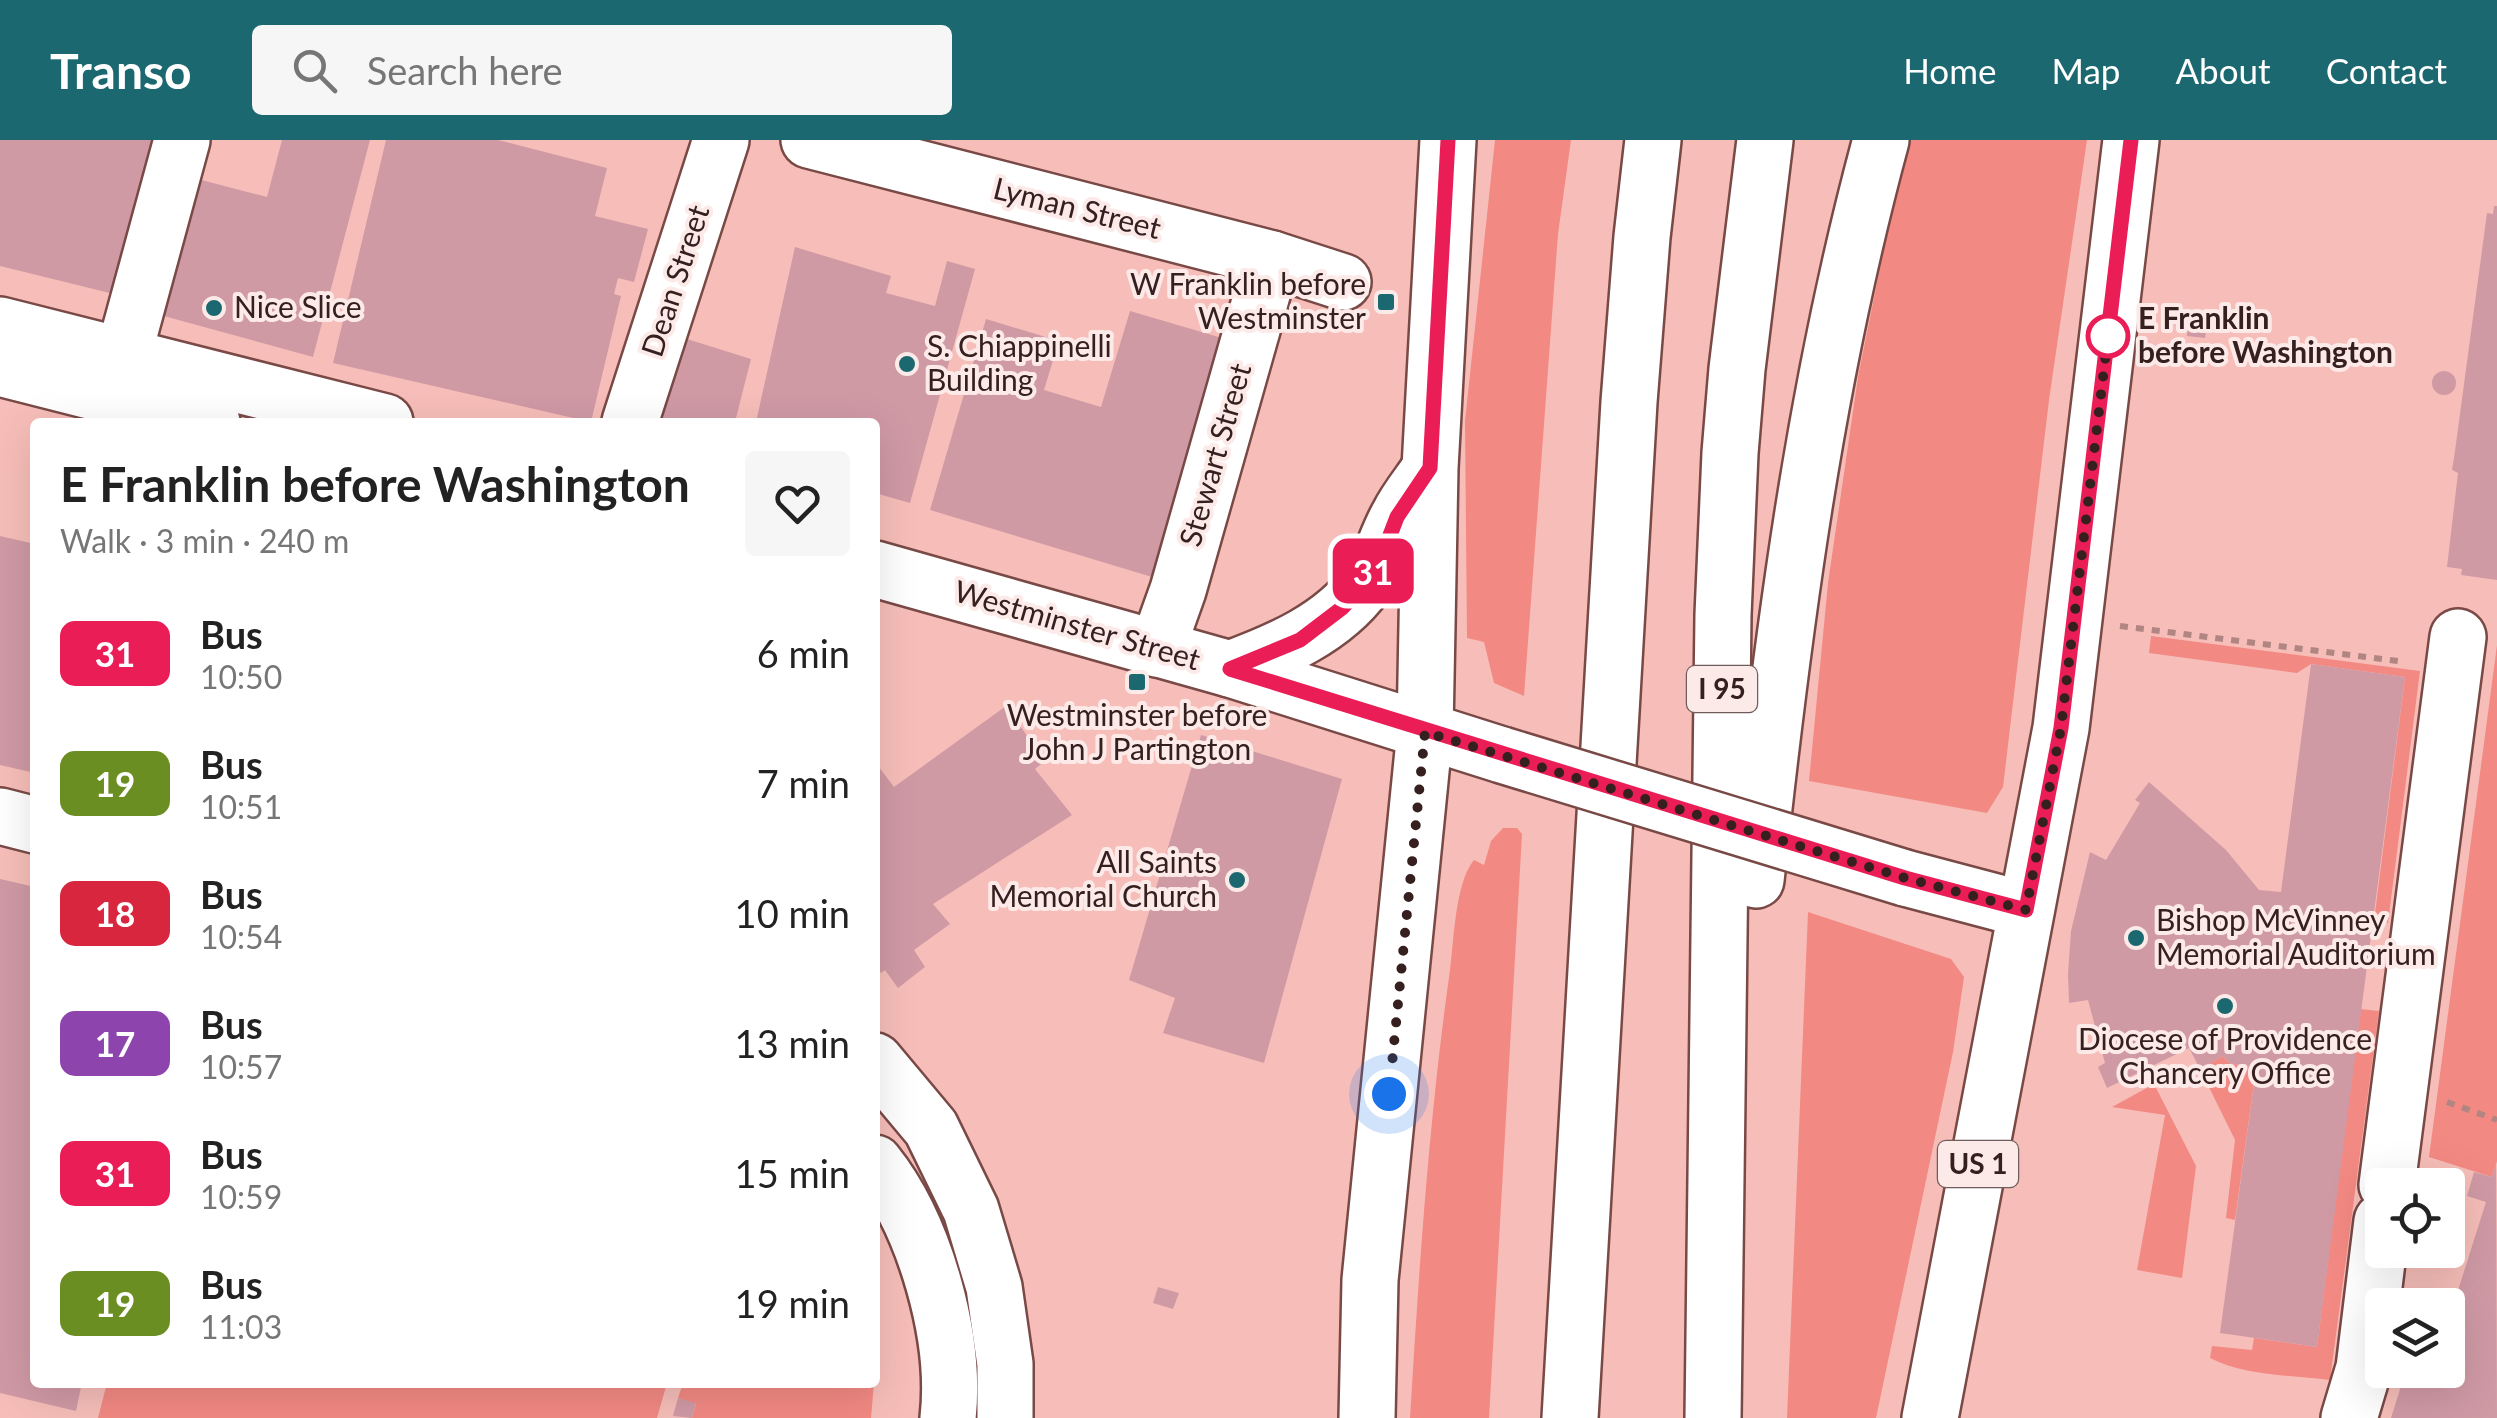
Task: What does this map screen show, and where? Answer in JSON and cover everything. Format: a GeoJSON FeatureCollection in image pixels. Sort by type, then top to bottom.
{"type":"FeatureCollection","features":[{"type":"Feature","properties":{"kind":"main road"},"geometry":{"type":"LineString","coordinates":[[123,357],[182,140]]}},
{"type":"Feature","properties":{"kind":"main road","name":"Dean Street"},"geometry":{"type":"LineString","coordinates":[[631,418],[722,140]]}},
{"type":"Feature","properties":{"kind":"main road","name":"Lyman Street"},"geometry":{"type":"LineString","coordinates":[[809,140],[1272,259],[1343,282]]}},
{"type":"Feature","properties":{"kind":"main road"},"geometry":{"type":"LineString","coordinates":[[1367,1418],[1370,1280],[1425,732],[1430,468],[1448,140]]}},
{"type":"Feature","properties":{"kind":"main road"},"geometry":{"type":"LineString","coordinates":[[1570,1418],[1628,402],[1653,140]]}},
{"type":"Feature","properties":{"kind":"main road","name":"I 95"},"geometry":{"type":"LineString","coordinates":[[1714,1418],[1723,616],[1730,452],[1765,140]]}},
{"type":"Feature","properties":{"kind":"main road"},"geometry":{"type":"LineString","coordinates":[[1717,1240],[1775,702],[1795,558],[1836,327],[1881,140]]}},
{"type":"Feature","properties":{"kind":"main road","name":"US 1"},"geometry":{"type":"LineString","coordinates":[[1930,1418],[2061,728],[2131,140]]}},
{"type":"Feature","properties":{"kind":"main road","name":"Stewart Street"},"geometry":{"type":"LineString","coordinates":[[1157,649],[1178,590],[1272,259]]}},
{"type":"Feature","properties":{"kind":"main road"},"geometry":{"type":"LineString","coordinates":[[0,325],[368,418]]}},
{"type":"Feature","properties":{"kind":"main road"},"geometry":{"type":"LineString","coordinates":[[0,368],[196,418]]}},
{"type":"Feature","properties":{"kind":"main road"},"geometry":{"type":"LineString","coordinates":[[1230,669],[1300,640],[1342,608],[1365,584],[1397,517],[1430,468]]}},
{"type":"Feature","properties":{"kind":"main road","name":"Westminster Street"},"geometry":{"type":"LineString","coordinates":[[880,570],[1230,669],[1905,878],[2026,910]]}},
{"type":"Feature","properties":{"kind":"main road"},"geometry":{"type":"LineString","coordinates":[[2389,1168],[2456,652]]}},
{"type":"Feature","properties":{"kind":"main road"},"geometry":{"type":"LineString","coordinates":[[0,816],[30,823]]}},
{"type":"Feature","properties":{"kind":"main road"},"geometry":{"type":"LineString","coordinates":[[880,1067],[931,1128],[971,1210],[994,1286],[1005,1364],[1005,1418]]}},
{"type":"Feature","properties":{"kind":"main road"},"geometry":{"type":"LineString","coordinates":[[880,1169],[916,1230],[932,1282],[945,1340],[951,1397],[948,1418]]}},
{"type":"Feature","properties":{"kind":"main road"},"geometry":{"type":"LineString","coordinates":[[2349,1418],[2364,1368],[2376,1268]]}},
{"type":"Feature","properties":{"kind":"path"},"geometry":{"type":"LineString","coordinates":[[2118,626],[2456,652]]}},
{"type":"Feature","properties":{"kind":"path"},"geometry":{"type":"LineString","coordinates":[[2432,1097],[2497,1120]]}},
{"type":"Feature","properties":{"kind":"shaded area"},"geometry":{"type":"Polygon","coordinates":[[[1495,140],[1571,140],[1558,234],[1524,696],[1494,683],[1484,642],[1467,638],[1465,421],[1495,140]]]}},
{"type":"Feature","properties":{"kind":"shaded area"},"geometry":{"type":"Polygon","coordinates":[[[1906,140],[2087,140],[2049,400],[2003,787],[1987,813],[1809,781],[1828,583],[1858,377],[1906,140]]]}},
{"type":"Feature","properties":{"kind":"shaded area"},"geometry":{"type":"Polygon","coordinates":[[[2151,636],[2420,671],[2388,923],[2374,921],[2405,677],[2311,664],[2297,673],[2149,653],[2151,636]]]}},
{"type":"Feature","properties":{"kind":"shaded area"},"geometry":{"type":"Polygon","coordinates":[[[2497,645],[2497,1161],[2492,1177],[2429,1157],[2497,645]]]}},
{"type":"Feature","properties":{"kind":"shaded area"},"geometry":{"type":"Polygon","coordinates":[[[1503,828],[1517,828],[1522,834],[1489,1418],[1410,1418],[1430,1137],[1456,912],[1468,870],[1474,860],[1484,865],[1491,841],[1503,828]]]}},
{"type":"Feature","properties":{"kind":"shaded area"},"geometry":{"type":"Polygon","coordinates":[[[1808,912],[1951,959],[1964,977],[1953,1052],[1876,1418],[1787,1418],[1808,912]]]}},
{"type":"Feature","properties":{"kind":"shaded area"},"geometry":{"type":"Polygon","coordinates":[[[2360,1009],[2379,1011],[2330,1380],[2253,1372],[2224,1364],[2210,1358],[2212,1346],[2252,1350],[2254,1338],[2317,1347],[2360,1009]]]}},
{"type":"Feature","properties":{"kind":"shaded area"},"geometry":{"type":"Polygon","coordinates":[[[2223,1056],[2229,1063],[2256,1068],[2235,1220],[2226,1218],[2235,1140],[2200,1069],[2223,1056]]]}},
{"type":"Feature","properties":{"kind":"shaded area"},"geometry":{"type":"Polygon","coordinates":[[[2154,1084],[2196,1166],[2182,1278],[2137,1270],[2165,1115],[2112,1107],[2154,1084]]]}},
{"type":"Feature","properties":{"kind":"shaded area"},"geometry":{"type":"Polygon","coordinates":[[[106,1388],[666,1388],[657,1418],[98,1418],[106,1388]]]}},
{"type":"Feature","properties":{"kind":"shaded area"},"geometry":{"type":"Polygon","coordinates":[[[681,1388],[874,1388],[871,1418],[692,1418],[696,1404],[678,1398],[681,1388]]]}},
{"type":"Feature","properties":{"kind":"building"},"geometry":{"type":"Polygon","coordinates":[[[0,140],[169,140],[130,298],[0,266],[0,140]]]}},
{"type":"Feature","properties":{"kind":"building"},"geometry":{"type":"Polygon","coordinates":[[[282,140],[370,140],[313,357],[153,313],[190,177],[267,197],[282,140]]]}},
{"type":"Feature","properties":{"kind":"building"},"geometry":{"type":"Polygon","coordinates":[[[386,140],[498,140],[607,168],[595,216],[648,229],[634,282],[618,278],[614,294],[621,296],[592,418],[574,418],[333,363],[386,140]]]}},
{"type":"Feature","properties":{"kind":"building"},"geometry":{"type":"Polygon","coordinates":[[[2494,206],[2497,580],[2461,575],[2462,569],[2447,567],[2458,473],[2452,470],[2487,213],[2493,214],[2494,206]]]}},
{"type":"Feature","properties":{"kind":"building"},"geometry":{"type":"Polygon","coordinates":[[[795,247],[891,276],[886,293],[935,306],[947,261],[975,269],[910,503],[880,494],[880,418],[757,418],[795,247]]]}},
{"type":"Feature","properties":{"kind":"building"},"geometry":{"type":"Polygon","coordinates":[[[1130,311],[1222,338],[1152,577],[930,510],[986,319],[1059,341],[1044,390],[1101,407],[1130,311]]]}},
{"type":"Feature","properties":{"kind":"building"},"geometry":{"type":"Polygon","coordinates":[[[2188,323],[2207,325],[2205,338],[2187,336],[2188,323]]]}},
{"type":"Feature","properties":{"kind":"building"},"geometry":{"type":"Polygon","coordinates":[[[687,339],[751,359],[736,418],[659,418],[687,339]]]}},
{"type":"Feature","properties":{"kind":"building"},"geometry":{"type":"Polygon","coordinates":[[[2444,371],[2456,383],[2444,395],[2432,383],[2444,371]]]}},
{"type":"Feature","properties":{"kind":"building"},"geometry":{"type":"Polygon","coordinates":[[[0,536],[30,543],[30,772],[0,765],[0,536]]]}},
{"type":"Feature","properties":{"kind":"building","name":"Diocese of Providence Chancery Office"},"geometry":{"type":"Polygon","coordinates":[[[2311,664],[2405,677],[2317,1347],[2220,1333],[2256,1068],[2229,1063],[2223,1056],[2200,1069],[2189,1048],[2107,1088],[2098,1067],[2105,1063],[2088,1000],[2069,1003],[2068,974],[2071,931],[2090,852],[2106,860],[2140,803],[2135,800],[2149,782],[2226,850],[2259,890],[2281,892],[2311,664]]]}},
{"type":"Feature","properties":{"kind":"building"},"geometry":{"type":"Polygon","coordinates":[[[1006,706],[1045,761],[1035,769],[1072,815],[933,904],[950,924],[914,950],[925,967],[898,988],[885,970],[880,972],[880,769],[894,787],[1006,706]]]}},
{"type":"Feature","properties":{"kind":"building","name":"All Saints Memorial Church"},"geometry":{"type":"Polygon","coordinates":[[[1201,735],[1342,779],[1264,1063],[1163,1033],[1175,998],[1129,980],[1201,735]]]}},
{"type":"Feature","properties":{"kind":"building"},"geometry":{"type":"Polygon","coordinates":[[[0,879],[30,886],[30,1388],[81,1388],[76,1411],[0,1393],[0,879]]]}},
{"type":"Feature","properties":{"kind":"building"},"geometry":{"type":"Polygon","coordinates":[[[2496,1164],[2497,1418],[2391,1418],[2400,1388],[2465,1388],[2465,1288],[2459,1288],[2486,1202],[2467,1196],[2474,1172],[2492,1177],[2496,1164]]]}},
{"type":"Feature","properties":{"kind":"building"},"geometry":{"type":"Polygon","coordinates":[[[1158,1287],[1179,1293],[1173,1309],[1153,1303],[1158,1287]]]}},
{"type":"Feature","properties":{"kind":"building"},"geometry":{"type":"Polygon","coordinates":[[[678,1398],[696,1403],[692,1418],[673,1416],[678,1398]]]}},
{"type":"Feature","properties":{"kind":"bus line","name":"31"},"geometry":{"type":"LineString","coordinates":[[1448,140],[1430,468],[1397,517],[1365,584],[1342,608],[1300,640],[1230,669],[1905,878],[2026,910],[2061,728],[2131,140]]}},
{"type":"Feature","properties":{"kind":"place","name":"W Franklin before Westminster"},"geometry":{"type":"Point","coordinates":[1386,302]}},
{"type":"Feature","properties":{"kind":"place","name":"Nice Slice"},"geometry":{"type":"Point","coordinates":[214,308]}},
{"type":"Feature","properties":{"kind":"place","name":"E Franklin before Washington"},"geometry":{"type":"Point","coordinates":[2108,336]}},
{"type":"Feature","properties":{"kind":"place","name":"S. Chiappinelli Building"},"geometry":{"type":"Point","coordinates":[907,364]}},
{"type":"Feature","properties":{"kind":"place","name":"Westminster before John J Partington"},"geometry":{"type":"Point","coordinates":[1137,682]}},
{"type":"Feature","properties":{"kind":"place","name":"All Saints Memorial Church"},"geometry":{"type":"Point","coordinates":[1237,880]}},
{"type":"Feature","properties":{"kind":"place","name":"Bishop McVinney Memorial Auditorium"},"geometry":{"type":"Point","coordinates":[2136,938]}},
{"type":"Feature","properties":{"kind":"place","name":"Diocese of Providence Chancery Office"},"geometry":{"type":"Point","coordinates":[2225,1006]}},
{"type":"Feature","properties":{"kind":"route"},"geometry":{"type":"LineString","coordinates":[[1389,1094],[1425,732],[1905,878],[2026,910],[2061,728],[2108,336]]}}]}
